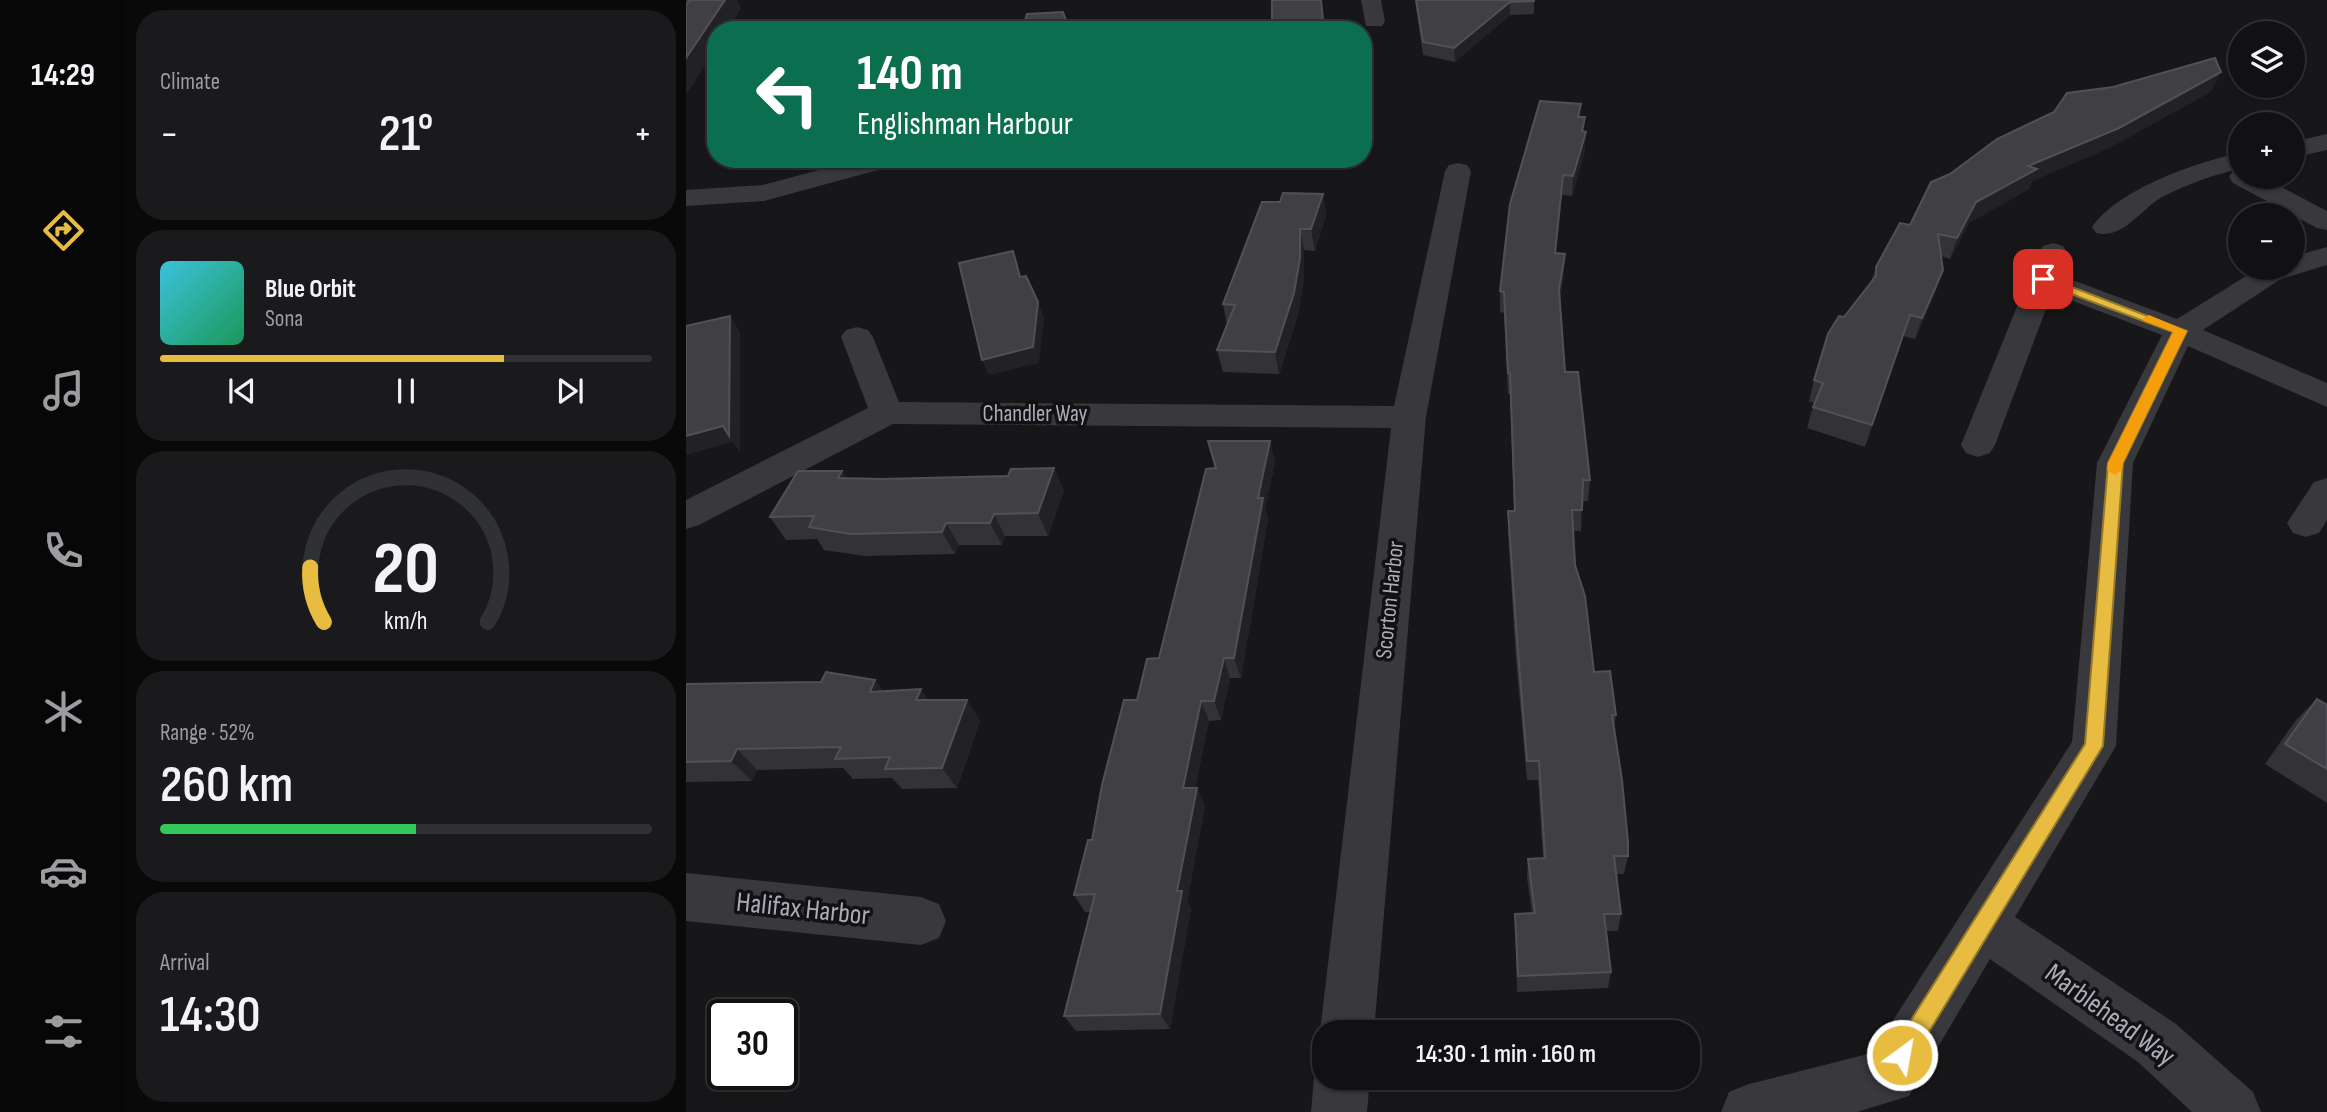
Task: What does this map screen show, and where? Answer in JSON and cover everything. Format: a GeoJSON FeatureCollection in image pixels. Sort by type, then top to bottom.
{"type":"FeatureCollection","features":[{"type":"Feature","properties":{"kind":"street"},"geometry":{"type":"LineString","coordinates":[[686,0],[702,0]]}},
{"type":"Feature","properties":{"kind":"street"},"geometry":{"type":"LineString","coordinates":[[2305,147],[2327,142]]}},
{"type":"Feature","properties":{"kind":"street"},"geometry":{"type":"LineString","coordinates":[[686,198],[764,193],[857,168]]}},
{"type":"Feature","properties":{"kind":"street","name":"Scorton Harbor"},"geometry":{"type":"LineString","coordinates":[[1348,1020],[1409,417],[1458,172]]}},
{"type":"Feature","properties":{"kind":"street"},"geometry":{"type":"LineString","coordinates":[[2106,227],[2154,190],[2228,172]]}},
{"type":"Feature","properties":{"kind":"street"},"geometry":{"type":"LineString","coordinates":[[2269,189],[2327,222]]}},
{"type":"Feature","properties":{"kind":"street"},"geometry":{"type":"LineString","coordinates":[[2305,263],[2327,256]]}},
{"type":"Feature","properties":{"kind":"street"},"geometry":{"type":"LineString","coordinates":[[1978,445],[2048,266],[2180,331],[2327,396]]}},
{"type":"Feature","properties":{"kind":"street"},"geometry":{"type":"LineString","coordinates":[[1749,1112],[1889,1076],[2094,746],[2115,463],[2180,331],[2261,280]]}},
{"type":"Feature","properties":{"kind":"street"},"geometry":{"type":"LineString","coordinates":[[857,337],[887,413]]}},
{"type":"Feature","properties":{"kind":"street","name":"Chandler Way"},"geometry":{"type":"LineString","coordinates":[[686,516],[887,413],[1409,417]]}},
{"type":"Feature","properties":{"kind":"street"},"geometry":{"type":"LineString","coordinates":[[2306,523],[2327,491]]}},
{"type":"Feature","properties":{"kind":"street","name":"Halifax Harbor"},"geometry":{"type":"LineString","coordinates":[[686,897],[921,921]]}},
{"type":"Feature","properties":{"kind":"street","name":"Marblehead Way"},"geometry":{"type":"LineString","coordinates":[[1983,925],[2157,1043],[2233,1112]]}},
{"type":"Feature","properties":{"kind":"street"},"geometry":{"type":"LineString","coordinates":[[1339,1112],[1341,1090]]}},
{"type":"Feature","properties":{"kind":"building"},"geometry":{"type":"Polygon","coordinates":[[[690,0],[725,0],[711,21],[707,21],[707,27],[686,58],[686,5],[690,0]]]}},
{"type":"Feature","properties":{"kind":"building"},"geometry":{"type":"Polygon","coordinates":[[[1272,0],[1321,0],[1323,21],[1272,21],[1272,0]]]}},
{"type":"Feature","properties":{"kind":"building"},"geometry":{"type":"Polygon","coordinates":[[[1416,0],[1534,1],[1510,2],[1454,48],[1423,42],[1416,0]]]}},
{"type":"Feature","properties":{"kind":"building"},"geometry":{"type":"Polygon","coordinates":[[[1063,12],[1066,21],[1025,21],[1027,14],[1063,12]]]}},
{"type":"Feature","properties":{"kind":"building"},"geometry":{"type":"Polygon","coordinates":[[[2215,58],[2221,72],[2119,128],[2028,166],[2037,169],[1976,202],[1957,238],[1938,234],[1943,270],[1922,318],[1910,315],[1872,425],[1813,407],[1823,383],[1814,380],[1828,334],[1839,316],[1844,317],[1876,276],[1876,267],[1900,223],[1910,225],[1931,182],[1950,174],[1997,139],[2054,112],[2067,93],[2113,87],[2215,58]]]}},
{"type":"Feature","properties":{"kind":"building"},"geometry":{"type":"Polygon","coordinates":[[[1540,101],[1581,104],[1578,117],[1585,117],[1582,131],[1586,132],[1573,176],[1563,175],[1555,253],[1565,254],[1559,290],[1565,372],[1578,372],[1590,480],[1583,480],[1582,510],[1572,510],[1575,565],[1585,596],[1594,672],[1610,671],[1616,715],[1612,715],[1622,780],[1628,856],[1614,856],[1621,914],[1604,914],[1611,972],[1518,976],[1515,914],[1535,913],[1528,859],[1545,858],[1539,761],[1527,761],[1517,640],[1508,511],[1515,511],[1510,373],[1504,292],[1500,291],[1510,204],[1540,101]]]}},
{"type":"Feature","properties":{"kind":"building"},"geometry":{"type":"Polygon","coordinates":[[[1283,193],[1323,194],[1311,229],[1300,229],[1300,258],[1294,293],[1275,352],[1217,350],[1235,305],[1223,304],[1262,202],[1280,202],[1283,193]]]}},
{"type":"Feature","properties":{"kind":"building"},"geometry":{"type":"Polygon","coordinates":[[[1013,251],[1020,277],[1026,276],[1038,302],[1033,347],[982,360],[959,263],[1013,251]]]}},
{"type":"Feature","properties":{"kind":"building"},"geometry":{"type":"Polygon","coordinates":[[[730,316],[729,436],[723,426],[686,436],[686,326],[730,316]]]}},
{"type":"Feature","properties":{"kind":"building"},"geometry":{"type":"Polygon","coordinates":[[[1208,441],[1270,441],[1258,498],[1263,498],[1234,658],[1224,658],[1214,701],[1201,701],[1183,788],[1197,788],[1177,891],[1182,891],[1160,1014],[1064,1016],[1095,894],[1074,895],[1088,840],[1092,840],[1102,785],[1124,700],[1137,700],[1147,659],[1159,658],[1206,469],[1216,468],[1208,441]]]}},
{"type":"Feature","properties":{"kind":"building"},"geometry":{"type":"Polygon","coordinates":[[[1054,468],[1038,513],[994,514],[990,523],[946,523],[942,532],[850,534],[809,527],[814,516],[770,517],[798,471],[842,471],[838,478],[881,479],[1008,476],[1011,469],[1054,468]]]}},
{"type":"Feature","properties":{"kind":"building"},"geometry":{"type":"Polygon","coordinates":[[[826,672],[875,680],[870,692],[921,689],[916,700],[967,700],[942,768],[885,769],[890,757],[835,759],[841,747],[737,749],[731,761],[686,762],[686,684],[821,682],[826,672]]]}},
{"type":"Feature","properties":{"kind":"building"},"geometry":{"type":"Polygon","coordinates":[[[2317,699],[2327,705],[2327,769],[2285,744],[2317,699]]]}},
{"type":"Feature","properties":{"kind":"slow traffic"},"geometry":{"type":"LineString","coordinates":[[2115,470],[2115,463],[2180,331],[2149,319]]}},
{"type":"Feature","properties":{"kind":"route"},"geometry":{"type":"LineString","coordinates":[[1902,1055],[2094,746],[2115,463],[2180,331],[2043,279]]}}]}
